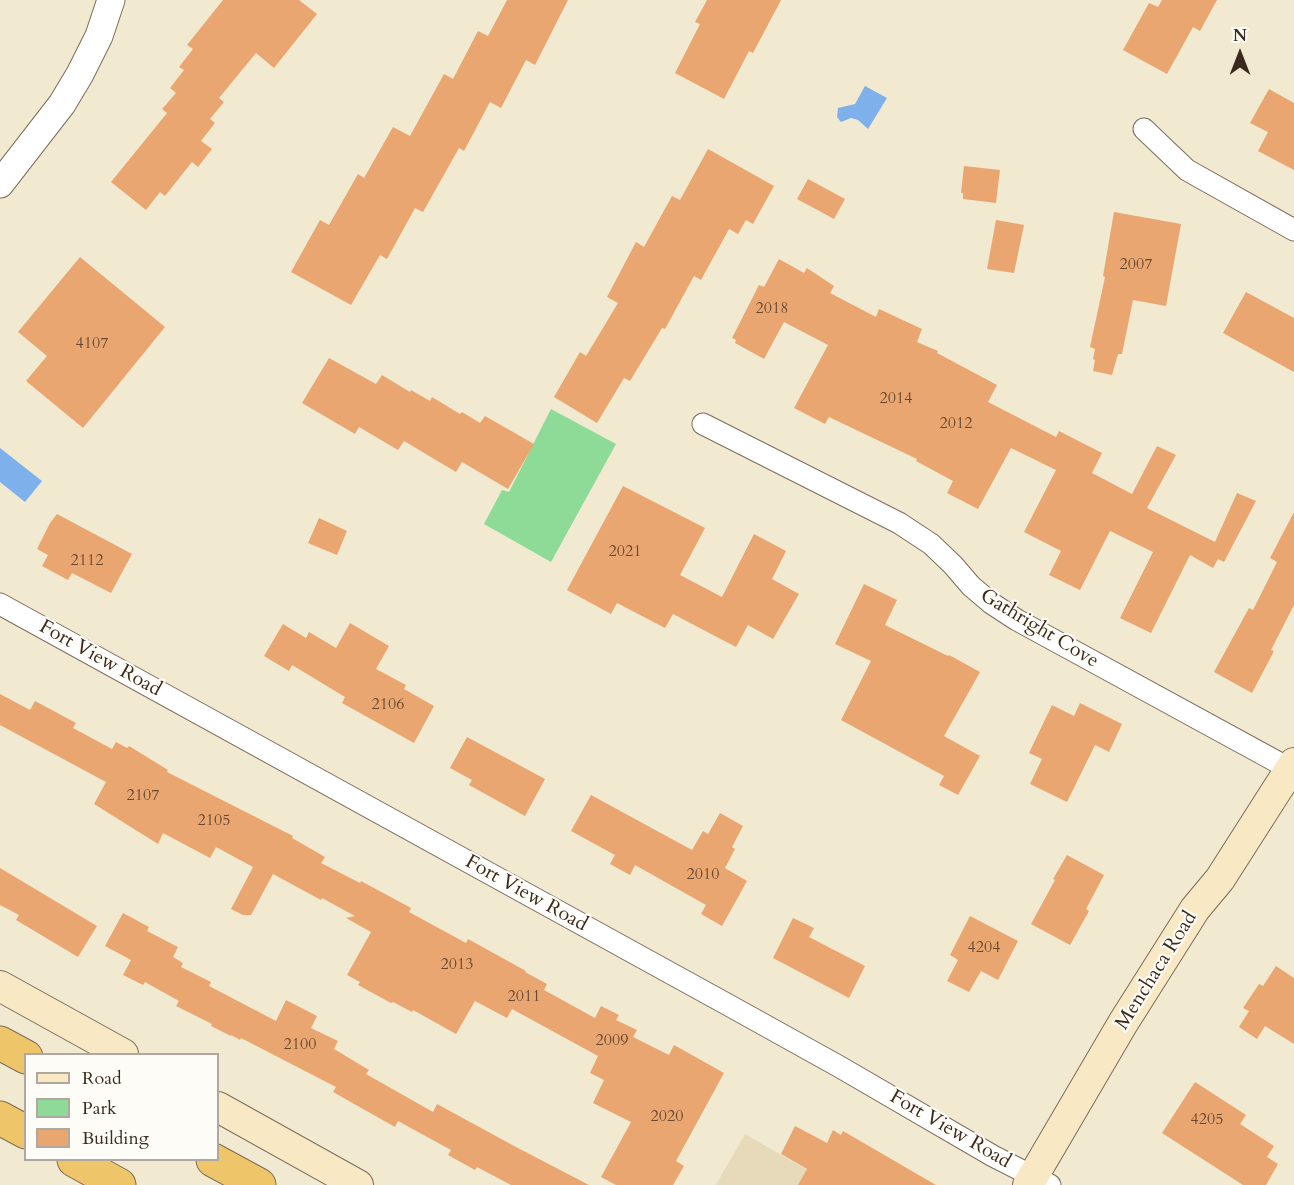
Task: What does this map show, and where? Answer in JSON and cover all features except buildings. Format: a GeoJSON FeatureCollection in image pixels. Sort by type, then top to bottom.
{"type":"FeatureCollection","features":[{"type":"Feature","properties":{"kind":"highway"},"geometry":{"type":"LineString","coordinates":[[0,1043],[24,1056]]}},
{"type":"Feature","properties":{"kind":"highway"},"geometry":{"type":"LineString","coordinates":[[0,1118],[24,1131]]}},
{"type":"Feature","properties":{"kind":"highway"},"geometry":{"type":"LineString","coordinates":[[76,1161],[119,1185]]}},
{"type":"Feature","properties":{"kind":"highway"},"geometry":{"type":"LineString","coordinates":[[215,1161],[259,1185]]}},
{"type":"Feature","properties":{"kind":"main road","name":"Menchaca Road"},"geometry":{"type":"LineString","coordinates":[[1037,1182],[1123,1023],[1195,909],[1220,879],[1292,766]]}},
{"type":"Feature","properties":{"kind":"main road"},"geometry":{"type":"LineString","coordinates":[[0,986],[121,1053]]}},
{"type":"Feature","properties":{"kind":"main road"},"geometry":{"type":"LineString","coordinates":[[219,1108],[358,1185]]}},
{"type":"Feature","properties":{"kind":"street"},"geometry":{"type":"LineString","coordinates":[[0,184],[62,104],[99,36],[111,0]]}},
{"type":"Feature","properties":{"kind":"street"},"geometry":{"type":"LineString","coordinates":[[1144,129],[1186,170],[1294,230]]}},
{"type":"Feature","properties":{"kind":"street","name":"Gathright Cove"},"geometry":{"type":"LineString","coordinates":[[703,424],[899,523],[932,544],[971,586],[1017,620],[1292,766]]}},
{"type":"Feature","properties":{"kind":"street","name":"Fort View Road"},"geometry":{"type":"LineString","coordinates":[[0,604],[732,1007],[1037,1182]]}},
{"type":"Feature","properties":{"kind":"shaded area"},"geometry":{"type":"Polygon","coordinates":[[[745,1134],[833,1185],[716,1185],[745,1134]]]}},
{"type":"Feature","properties":{"kind":"green space"},"geometry":{"type":"Polygon","coordinates":[[[551,409],[616,444],[551,562],[484,524],[502,490],[509,492],[551,409]]]}},
{"type":"Feature","properties":{"kind":"water"},"geometry":{"type":"Polygon","coordinates":[[[865,86],[887,98],[868,129],[858,120],[851,118],[841,122],[837,117],[838,108],[855,104],[865,86]]]}},
{"type":"Feature","properties":{"kind":"water"},"geometry":{"type":"Polygon","coordinates":[[[0,448],[42,481],[25,502],[0,482],[0,448]]]}}]}
